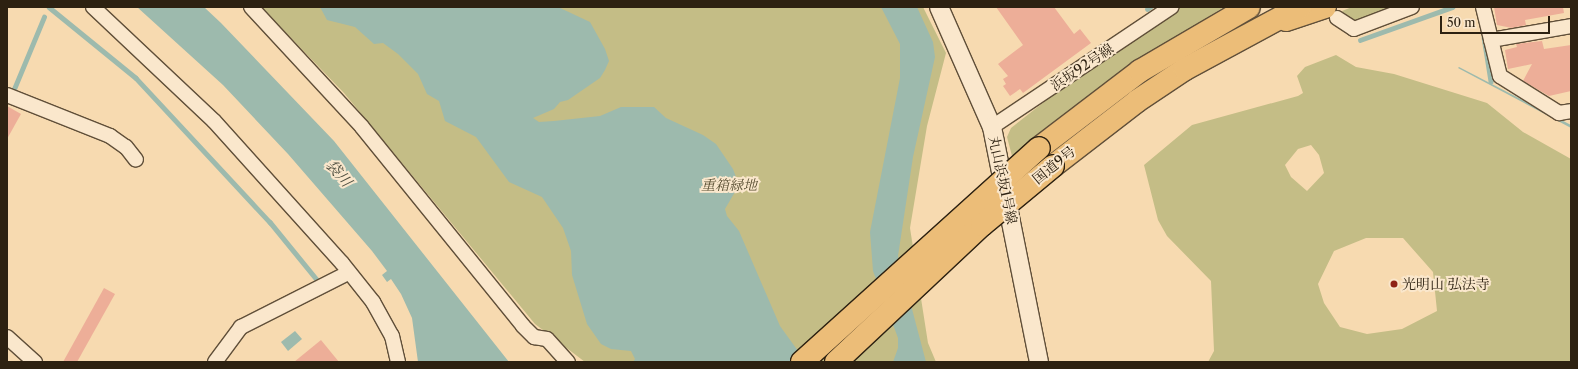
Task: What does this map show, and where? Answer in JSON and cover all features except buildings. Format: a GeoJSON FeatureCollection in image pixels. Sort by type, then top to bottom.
{"type":"FeatureCollection","features":[{"type":"Feature","properties":{"kind":"highway","name":"国道9号"},"geometry":{"type":"LineString","coordinates":[[836,362],[982,225],[1053,166],[1154,89],[1242,36],[1300,7]]}},
{"type":"Feature","properties":{"kind":"highway","name":"国道9号"},"geometry":{"type":"LineString","coordinates":[[802,362],[1039,148],[1140,71],[1242,10]]}},
{"type":"Feature","properties":{"kind":"highway"},"geometry":{"type":"LineString","coordinates":[[1242,36],[1331,13]]}},
{"type":"Feature","properties":{"kind":"street"},"geometry":{"type":"LineString","coordinates":[[93,7],[214,121],[373,302],[392,336],[398,362]]}},
{"type":"Feature","properties":{"kind":"street"},"geometry":{"type":"LineString","coordinates":[[251,7],[367,132],[523,326],[534,337],[547,339],[568,362]]}},
{"type":"Feature","properties":{"kind":"street","name":"丸山浜坂1号線"},"geometry":{"type":"LineString","coordinates":[[939,7],[992,127],[1039,362]]}},
{"type":"Feature","properties":{"kind":"street","name":"浜坂92号線"},"geometry":{"type":"LineString","coordinates":[[992,127],[1171,7]]}},
{"type":"Feature","properties":{"kind":"street"},"geometry":{"type":"LineString","coordinates":[[1331,13],[1354,29],[1412,7]]}},
{"type":"Feature","properties":{"kind":"street"},"geometry":{"type":"LineString","coordinates":[[1483,7],[1500,76],[1559,113],[1571,111]]}},
{"type":"Feature","properties":{"kind":"street"},"geometry":{"type":"LineString","coordinates":[[1491,40],[1571,26]]}},
{"type":"Feature","properties":{"kind":"street"},"geometry":{"type":"LineString","coordinates":[[7,95],[110,136],[126,147],[136,160]]}},
{"type":"Feature","properties":{"kind":"street"},"geometry":{"type":"LineString","coordinates":[[215,362],[241,327],[348,273]]}},
{"type":"Feature","properties":{"kind":"street"},"geometry":{"type":"LineString","coordinates":[[7,337],[35,362]]}},
{"type":"Feature","properties":{"kind":"green space","name":"重箱緑地"},"geometry":{"type":"Polygon","coordinates":[[[261,7],[923,7],[946,53],[927,126],[910,228],[928,343],[936,362],[585,362],[535,324],[344,93],[261,7]]]}},
{"type":"Feature","properties":{"kind":"green space"},"geometry":{"type":"Polygon","coordinates":[[[1180,7],[1224,7],[1115,76],[1012,156],[1007,137],[1011,128],[1072,80],[1180,7]]]}},
{"type":"Feature","properties":{"kind":"green space"},"geometry":{"type":"Polygon","coordinates":[[[1352,7],[1402,7],[1356,22],[1346,20],[1342,11],[1352,7]]]}},
{"type":"Feature","properties":{"kind":"green space"},"geometry":{"type":"Polygon","coordinates":[[[1336,55],[1356,67],[1394,74],[1487,103],[1523,132],[1571,159],[1571,362],[1208,362],[1214,351],[1211,281],[1167,236],[1158,220],[1144,165],[1192,125],[1298,96],[1303,93],[1297,76],[1305,67],[1336,55]],[[1311,145],[1298,149],[1285,165],[1291,177],[1307,191],[1324,173],[1319,155],[1311,145]],[[1366,238],[1334,251],[1318,284],[1324,303],[1340,327],[1367,334],[1402,329],[1437,311],[1433,272],[1403,238],[1366,238]]]}},
{"type":"Feature","properties":{"kind":"water","name":"袋川"},"geometry":{"type":"Polygon","coordinates":[[[137,7],[204,7],[221,23],[334,141],[509,362],[418,362],[412,318],[401,294],[391,279],[387,282],[382,275],[387,271],[372,251],[288,154],[223,85],[137,7]]]}},
{"type":"Feature","properties":{"kind":"water"},"geometry":{"type":"Polygon","coordinates":[[[320,7],[558,7],[590,22],[605,49],[609,61],[605,70],[600,78],[568,100],[560,102],[554,109],[533,118],[539,122],[554,121],[600,116],[621,107],[654,107],[666,118],[703,135],[716,144],[733,169],[739,185],[725,209],[727,216],[739,231],[780,326],[806,362],[633,362],[635,359],[631,351],[611,349],[601,344],[587,324],[572,275],[571,251],[563,228],[542,197],[509,182],[476,137],[445,121],[439,101],[427,94],[418,74],[398,54],[383,43],[374,44],[355,27],[327,20],[320,7]]]}},
{"type":"Feature","properties":{"kind":"water"},"geometry":{"type":"Polygon","coordinates":[[[881,7],[917,7],[933,42],[935,57],[913,157],[898,256],[926,362],[893,362],[898,348],[898,338],[873,271],[870,232],[900,78],[900,44],[881,7]]]}},
{"type":"Feature","properties":{"kind":"water"},"geometry":{"type":"Polygon","coordinates":[[[1459,67],[1571,125],[1571,128],[1458,68],[1459,67]]]}},
{"type":"Feature","properties":{"kind":"water"},"geometry":{"type":"Polygon","coordinates":[[[295,331],[302,339],[288,351],[281,342],[295,331]]]}},
{"type":"Feature","properties":{"kind":"waterway"},"geometry":{"type":"LineString","coordinates":[[49,7],[136,78],[270,222],[319,282]]}},
{"type":"Feature","properties":{"kind":"waterway"},"geometry":{"type":"LineString","coordinates":[[1360,40],[1452,7]]}},
{"type":"Feature","properties":{"kind":"waterway"},"geometry":{"type":"LineString","coordinates":[[14,89],[44,17]]}},
{"type":"Feature","properties":{"kind":"waterway"},"geometry":{"type":"LineString","coordinates":[[1484,37],[1491,81]]}},
{"type":"Feature","properties":{"kind":"place","name":"光明山 弘法寺"},"geometry":{"type":"Point","coordinates":[1394,284]}}]}
